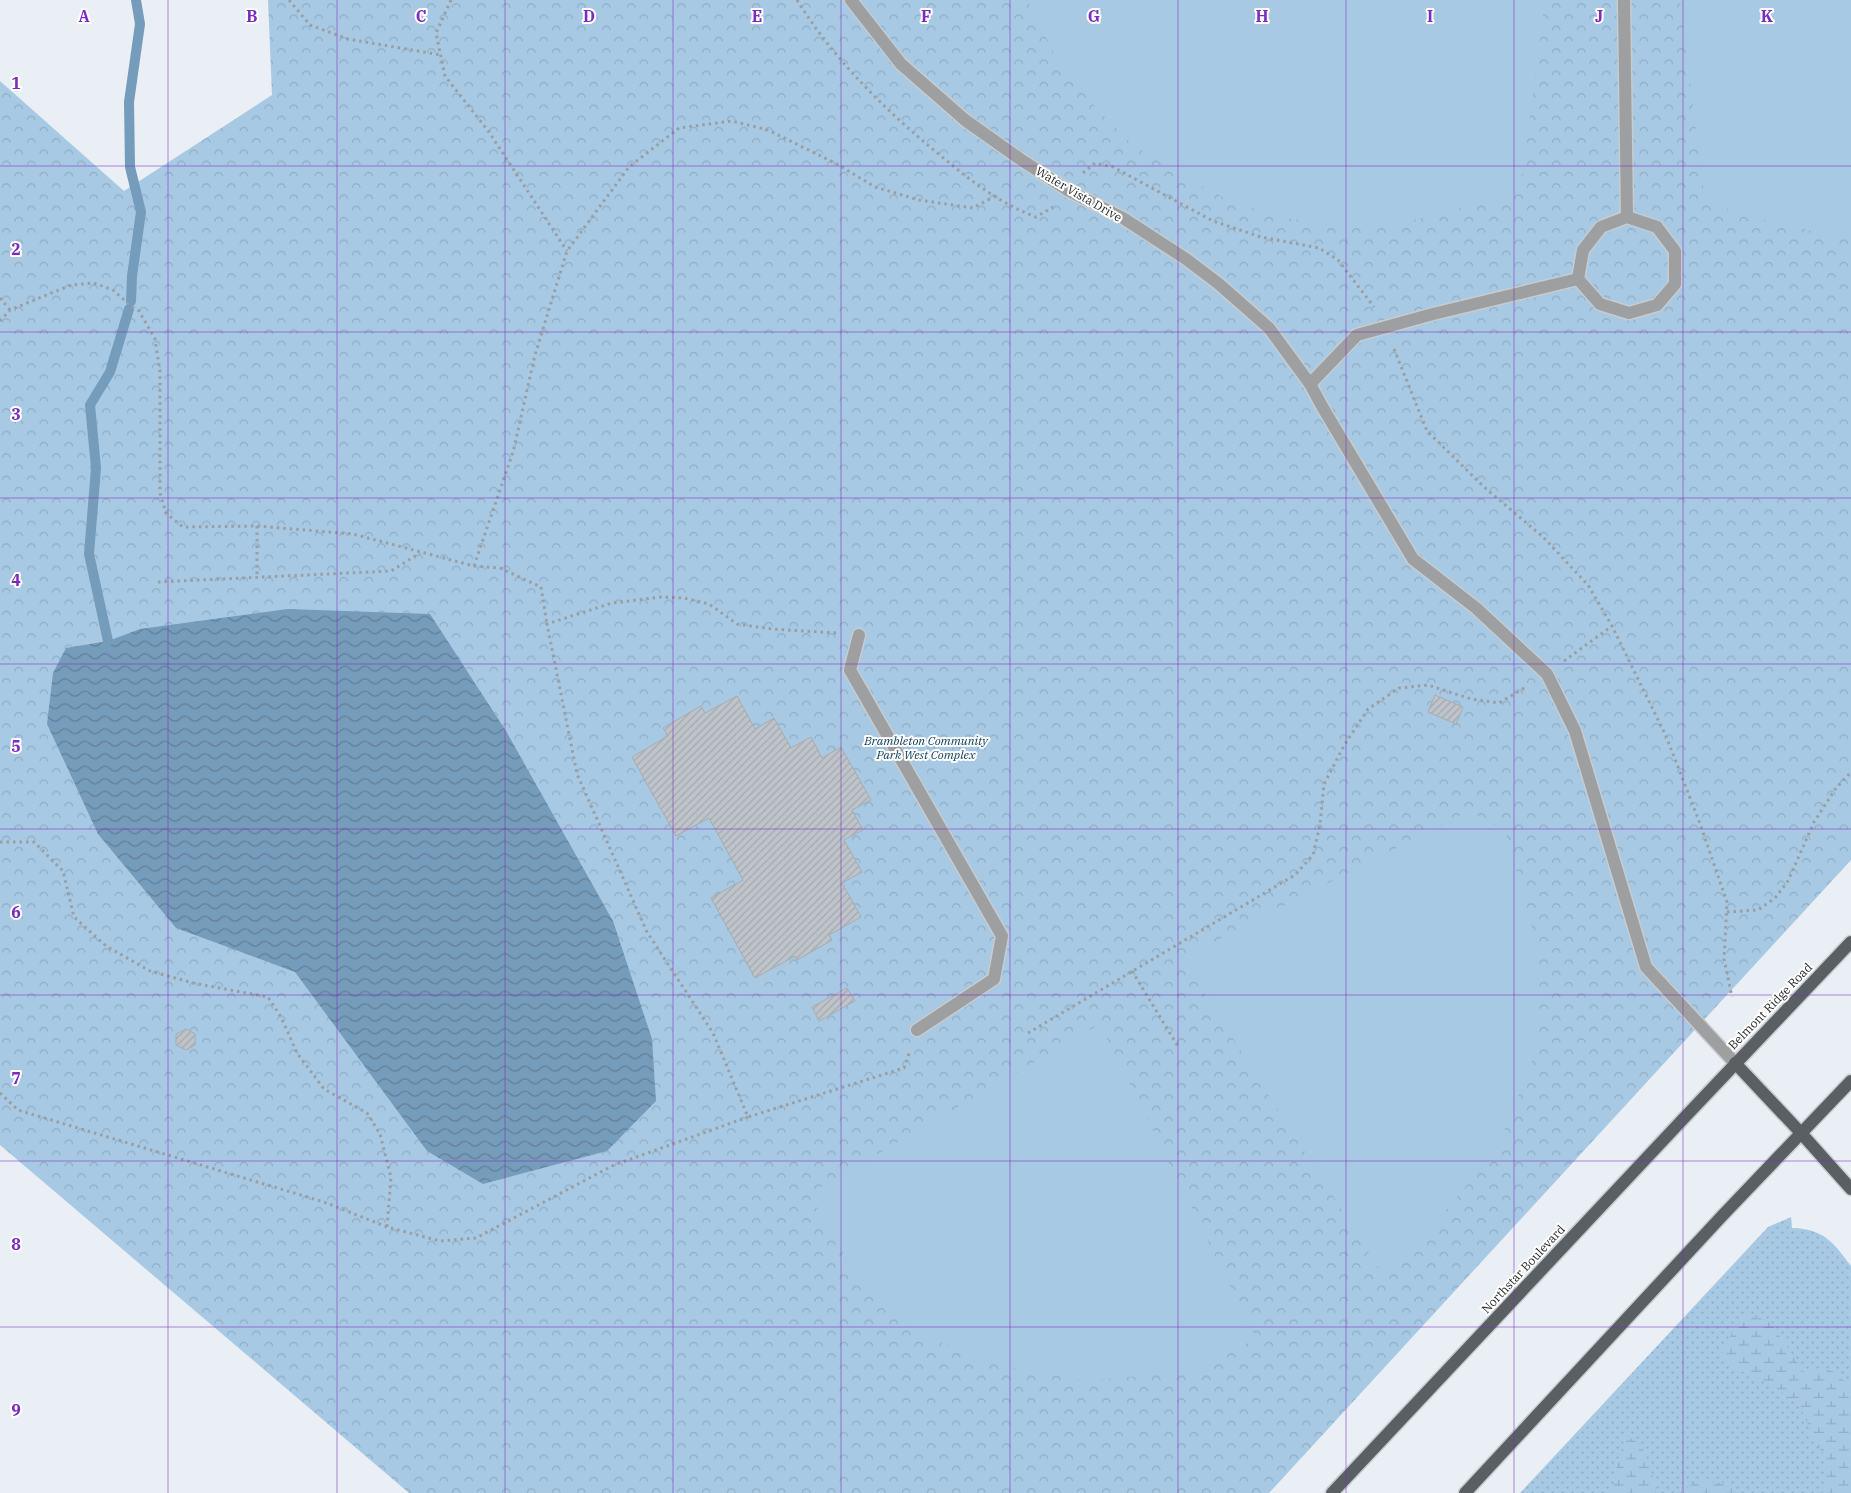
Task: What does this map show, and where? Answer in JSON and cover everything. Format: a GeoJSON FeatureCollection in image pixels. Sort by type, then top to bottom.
{"type":"FeatureCollection","features":[{"type":"Feature","properties":{"kind":"main road","name":"Belmont Ridge Road"},"geometry":{"type":"LineString","coordinates":[[1851,942],[1735,1064],[1851,1189]]}},
{"type":"Feature","properties":{"kind":"main road","name":"Northstar Boulevard"},"geometry":{"type":"LineString","coordinates":[[1332,1493],[1735,1064]]}},
{"type":"Feature","properties":{"kind":"main road"},"geometry":{"type":"LineString","coordinates":[[1465,1493],[1851,1081]]}},
{"type":"Feature","properties":{"kind":"street","name":"Water Vista Drive"},"geometry":{"type":"LineString","coordinates":[[851,0],[901,64],[965,120],[1028,165],[1069,191],[1123,218],[1186,259],[1219,284],[1269,328],[1310,384],[1414,559],[1476,608],[1547,674]]}},
{"type":"Feature","properties":{"kind":"street"},"geometry":{"type":"LineString","coordinates":[[1624,0],[1627,217]]}},
{"type":"Feature","properties":{"kind":"street"},"geometry":{"type":"LineString","coordinates":[[1627,217],[1657,227],[1675,251],[1675,284],[1657,305],[1629,314],[1600,304],[1578,279],[1583,250],[1601,227],[1627,217]]}},
{"type":"Feature","properties":{"kind":"street"},"geometry":{"type":"LineString","coordinates":[[1310,384],[1357,335],[1433,314],[1578,279]]}},
{"type":"Feature","properties":{"kind":"street"},"geometry":{"type":"LineString","coordinates":[[859,635],[850,670],[1002,936],[994,978],[917,1030]]}},
{"type":"Feature","properties":{"kind":"street"},"geometry":{"type":"LineString","coordinates":[[1547,674],[1575,731],[1646,967],[1735,1064]]}},
{"type":"Feature","properties":{"kind":"path"},"geometry":{"type":"LineString","coordinates":[[289,0],[310,25],[317,28],[348,39],[441,55]]}},
{"type":"Feature","properties":{"kind":"path"},"geometry":{"type":"LineString","coordinates":[[451,0],[436,33],[446,76],[490,132],[567,250]]}},
{"type":"Feature","properties":{"kind":"path"},"geometry":{"type":"LineString","coordinates":[[474,566],[513,452],[535,354],[567,250],[629,167],[679,128],[732,121],[768,130],[837,164],[875,187],[910,197],[974,208],[995,196]]}},
{"type":"Feature","properties":{"kind":"path"},"geometry":{"type":"LineString","coordinates":[[0,321],[10,310],[71,285],[94,283],[113,290],[139,311],[155,339],[160,372],[160,494],[166,513],[183,527],[257,526],[353,534],[474,566],[500,568],[541,587],[577,774],[647,932],[713,1033],[748,1117]]}},
{"type":"Feature","properties":{"kind":"path"},"geometry":{"type":"LineString","coordinates":[[0,298],[10,310]]}},
{"type":"Feature","properties":{"kind":"path"},"geometry":{"type":"LineString","coordinates":[[257,526],[257,577]]}},
{"type":"Feature","properties":{"kind":"path"},"geometry":{"type":"LineString","coordinates":[[158,582],[391,571],[420,553]]}},
{"type":"Feature","properties":{"kind":"path"},"geometry":{"type":"LineString","coordinates":[[547,624],[612,604],[661,597],[684,598],[709,604],[737,624],[772,629],[859,635]]}},
{"type":"Feature","properties":{"kind":"path"},"geometry":{"type":"LineString","coordinates":[[1028,1033],[1294,875],[1313,855],[1320,825],[1324,784],[1345,744],[1368,709],[1399,688],[1428,685],[1471,699],[1499,703],[1547,674],[1612,626]]}},
{"type":"Feature","properties":{"kind":"path"},"geometry":{"type":"LineString","coordinates":[[1726,912],[1758,910],[1775,898],[1788,881],[1814,822],[1836,788],[1851,772]]}},
{"type":"Feature","properties":{"kind":"path"},"geometry":{"type":"LineString","coordinates":[[0,842],[34,842],[64,871],[74,917],[106,946],[150,971],[193,983],[268,997],[281,1017],[297,1052],[324,1089],[367,1114],[380,1134],[391,1177],[387,1227]]}},
{"type":"Feature","properties":{"kind":"path"},"geometry":{"type":"LineString","coordinates":[[1132,972],[1179,1048]]}},
{"type":"Feature","properties":{"kind":"path"},"geometry":{"type":"LineString","coordinates":[[0,1093],[18,1110],[324,1202],[387,1227],[440,1241],[476,1238],[614,1165],[748,1117],[904,1068],[917,1030]]}},
{"type":"Feature","properties":{"kind":"green space","name":"Brambleton Community Park West Complex"},"geometry":{"type":"Polygon","coordinates":[[[268,0],[1851,0],[1851,860],[1269,1493],[409,1493],[0,1145],[0,81],[124,191],[272,95],[268,0]]]}},
{"type":"Feature","properties":{"kind":"green space"},"geometry":{"type":"Polygon","coordinates":[[[1027,0],[1545,0],[1520,193],[1395,225],[1335,226],[1280,217],[1228,200],[1175,172],[1133,145],[1097,109],[1055,55],[1027,0]]]}},
{"type":"Feature","properties":{"kind":"green space"},"geometry":{"type":"Polygon","coordinates":[[[1680,0],[1851,0],[1851,234],[1816,232],[1764,220],[1705,202],[1680,0]]]}},
{"type":"Feature","properties":{"kind":"green space"},"geometry":{"type":"Polygon","coordinates":[[[1469,811],[1505,830],[1537,945],[1537,1048],[1498,1147],[1422,1240],[1381,1272],[1182,958],[1469,811]]]}},
{"type":"Feature","properties":{"kind":"green space"},"geometry":{"type":"Polygon","coordinates":[[[1100,1024],[1256,1338],[1201,1370],[1086,1381],[997,1365],[923,1336],[865,1291],[809,1194],[1100,1024]]]}},
{"type":"Feature","properties":{"kind":"green space"},"geometry":{"type":"Polygon","coordinates":[[[1791,1217],[1792,1228],[1812,1231],[1827,1238],[1851,1266],[1851,1493],[1520,1493],[1768,1227],[1791,1217]]]}},
{"type":"Feature","properties":{"kind":"green space"},"geometry":{"type":"Polygon","coordinates":[[[1751,1313],[1771,1323],[1805,1374],[1823,1366],[1841,1377],[1851,1389],[1851,1493],[1822,1493],[1825,1487],[1827,1460],[1813,1438],[1800,1405],[1769,1383],[1734,1368],[1722,1353],[1736,1325],[1751,1313]]]}},
{"type":"Feature","properties":{"kind":"green space"},"geometry":{"type":"Polygon","coordinates":[[[1625,1435],[1642,1445],[1653,1477],[1656,1493],[1611,1493],[1625,1435]]]}},
{"type":"Feature","properties":{"kind":"green space"},"geometry":{"type":"Polygon","coordinates":[[[1697,1481],[1725,1483],[1741,1493],[1679,1493],[1697,1481]]]}},
{"type":"Feature","properties":{"kind":"water"},"geometry":{"type":"Polygon","coordinates":[[[288,609],[430,614],[506,731],[613,921],[652,1039],[656,1101],[607,1151],[483,1184],[427,1151],[295,972],[176,928],[98,834],[47,724],[53,673],[66,648],[108,641],[140,629],[288,609]]]}},
{"type":"Feature","properties":{"kind":"building"},"geometry":{"type":"Polygon","coordinates":[[[1435,695],[1463,707],[1456,724],[1428,712],[1435,695]]]}},
{"type":"Feature","properties":{"kind":"building"},"geometry":{"type":"Polygon","coordinates":[[[737,696],[755,729],[774,718],[791,748],[811,737],[822,758],[841,747],[871,800],[852,810],[863,830],[844,840],[862,872],[842,883],[861,917],[829,935],[832,940],[797,960],[795,956],[755,978],[711,898],[743,880],[709,818],[676,836],[632,757],[668,736],[663,728],[701,706],[705,713],[737,696]]]}},
{"type":"Feature","properties":{"kind":"building"},"geometry":{"type":"Polygon","coordinates":[[[847,988],[855,1001],[819,1021],[812,1007],[847,988]]]}},
{"type":"Feature","properties":{"kind":"building"},"geometry":{"type":"Polygon","coordinates":[[[186,1029],[195,1034],[195,1045],[186,1050],[176,1045],[176,1034],[186,1029]]]}},
{"type":"Feature","properties":{"kind":"waterway"},"geometry":{"type":"LineString","coordinates":[[131,301],[132,276],[141,212],[130,167],[129,102],[140,24],[136,0]]}},
{"type":"Feature","properties":{"kind":"waterway"},"geometry":{"type":"LineString","coordinates":[[108,641],[89,554],[96,468],[90,405],[110,372],[129,309]]}}]}
